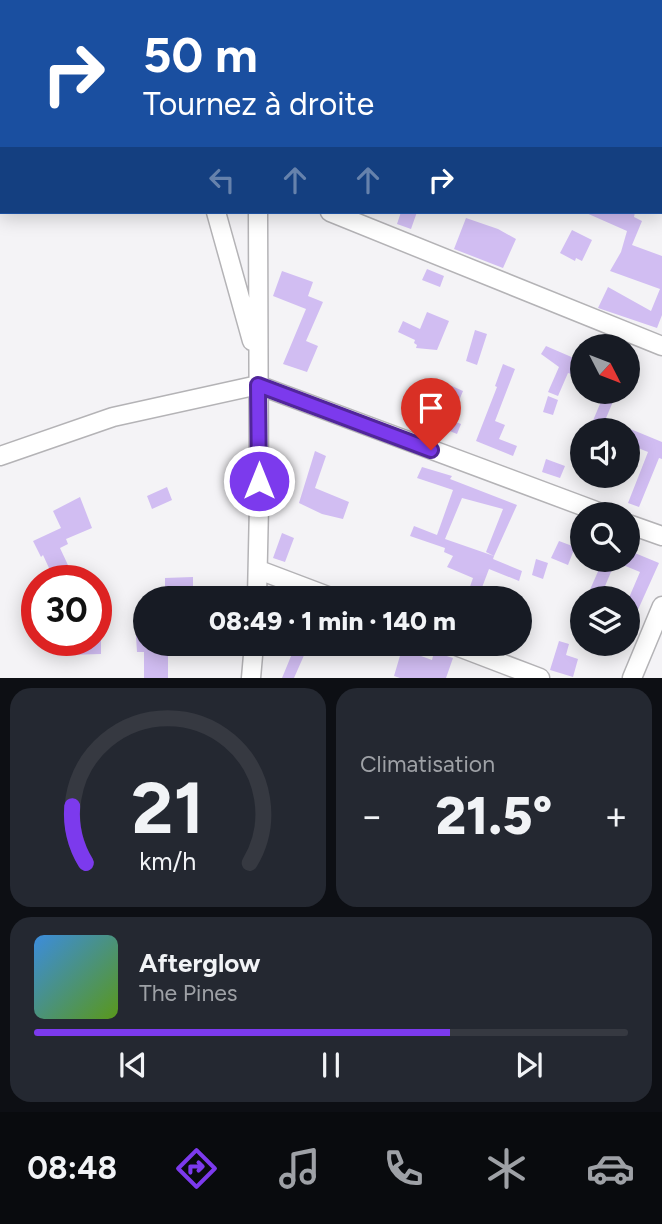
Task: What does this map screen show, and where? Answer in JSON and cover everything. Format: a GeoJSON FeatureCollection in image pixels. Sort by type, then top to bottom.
{"type":"FeatureCollection","features":[{"type":"Feature","properties":{"kind":"street"},"geometry":{"type":"LineString","coordinates":[[217,214],[258,364]]}},
{"type":"Feature","properties":{"kind":"street"},"geometry":{"type":"LineString","coordinates":[[258,214],[258,586]]}},
{"type":"Feature","properties":{"kind":"street"},"geometry":{"type":"LineString","coordinates":[[335,214],[662,346]]}},
{"type":"Feature","properties":{"kind":"street"},"geometry":{"type":"LineString","coordinates":[[0,457],[113,417],[258,385],[572,502]]}},
{"type":"Feature","properties":{"kind":"street"},"geometry":{"type":"LineString","coordinates":[[640,528],[662,536]]}},
{"type":"Feature","properties":{"kind":"street"},"geometry":{"type":"LineString","coordinates":[[259,570],[301,586]]}},
{"type":"Feature","properties":{"kind":"street"},"geometry":{"type":"LineString","coordinates":[[632,678],[662,606]]}},
{"type":"Feature","properties":{"kind":"street"},"geometry":{"type":"LineString","coordinates":[[251,678],[253,656]]}},
{"type":"Feature","properties":{"kind":"street"},"geometry":{"type":"LineString","coordinates":[[482,656],[540,678]]}},
{"type":"Feature","properties":{"kind":"building"},"geometry":{"type":"Polygon","coordinates":[[[400,214],[416,214],[411,229],[397,224],[400,214]]]}},
{"type":"Feature","properties":{"kind":"building"},"geometry":{"type":"Polygon","coordinates":[[[589,214],[635,214],[634,217],[642,221],[632,245],[662,256],[662,315],[657,328],[598,308],[608,287],[651,311],[660,289],[610,271],[621,252],[627,231],[589,214]]]}},
{"type":"Feature","properties":{"kind":"building"},"geometry":{"type":"Polygon","coordinates":[[[466,218],[498,229],[516,239],[503,268],[454,249],[466,218]]]}},
{"type":"Feature","properties":{"kind":"building"},"geometry":{"type":"Polygon","coordinates":[[[572,230],[592,240],[582,261],[576,258],[575,261],[560,253],[572,230]]]}},
{"type":"Feature","properties":{"kind":"building"},"geometry":{"type":"Polygon","coordinates":[[[427,269],[444,276],[440,287],[422,280],[427,269]]]}},
{"type":"Feature","properties":{"kind":"building"},"geometry":{"type":"Polygon","coordinates":[[[282,271],[313,282],[308,296],[323,302],[306,341],[318,346],[307,372],[283,364],[306,309],[273,296],[282,271]]]}},
{"type":"Feature","properties":{"kind":"building"},"geometry":{"type":"Polygon","coordinates":[[[427,312],[449,321],[437,350],[416,348],[415,340],[398,332],[403,321],[420,329],[427,312]]]}},
{"type":"Feature","properties":{"kind":"building"},"geometry":{"type":"Polygon","coordinates":[[[475,330],[487,334],[477,365],[466,361],[475,330]]]}},
{"type":"Feature","properties":{"kind":"building"},"geometry":{"type":"Polygon","coordinates":[[[546,346],[570,356],[570,374],[558,396],[548,392],[559,367],[541,354],[546,346]]]}},
{"type":"Feature","properties":{"kind":"building"},"geometry":{"type":"Polygon","coordinates":[[[503,364],[515,369],[495,421],[505,425],[499,439],[517,446],[513,456],[476,441],[503,364]]]}},
{"type":"Feature","properties":{"kind":"building"},"geometry":{"type":"Polygon","coordinates":[[[445,383],[463,391],[458,403],[439,394],[445,383]]]}},
{"type":"Feature","properties":{"kind":"building"},"geometry":{"type":"Polygon","coordinates":[[[548,396],[558,400],[553,415],[543,412],[548,396]]]}},
{"type":"Feature","properties":{"kind":"building"},"geometry":{"type":"Polygon","coordinates":[[[600,404],[612,404],[606,418],[594,418],[600,404]]]}},
{"type":"Feature","properties":{"kind":"building"},"geometry":{"type":"Polygon","coordinates":[[[417,406],[461,424],[457,434],[413,416],[417,406]]]}},
{"type":"Feature","properties":{"kind":"building"},"geometry":{"type":"Polygon","coordinates":[[[640,433],[662,442],[662,459],[659,458],[640,505],[640,502],[628,502],[634,488],[640,488],[640,472],[648,452],[640,449],[640,433]]]}},
{"type":"Feature","properties":{"kind":"building"},"geometry":{"type":"Polygon","coordinates":[[[315,451],[326,456],[315,488],[349,502],[343,519],[322,514],[299,503],[315,451]]]}},
{"type":"Feature","properties":{"kind":"building"},"geometry":{"type":"Polygon","coordinates":[[[546,459],[565,466],[560,478],[542,472],[546,459]]]}},
{"type":"Feature","properties":{"kind":"building"},"geometry":{"type":"Polygon","coordinates":[[[422,467],[452,476],[450,479],[517,505],[493,559],[522,571],[519,581],[489,569],[483,586],[470,586],[473,578],[447,567],[453,556],[444,552],[445,548],[410,536],[414,526],[437,535],[453,490],[417,478],[422,467]],[[462,498],[445,539],[494,556],[486,552],[503,509],[462,498]]]}},
{"type":"Feature","properties":{"kind":"building"},"geometry":{"type":"Polygon","coordinates":[[[167,487],[172,500],[152,509],[147,496],[167,487]]]}},
{"type":"Feature","properties":{"kind":"building"},"geometry":{"type":"Polygon","coordinates":[[[80,497],[92,528],[66,539],[68,544],[60,548],[68,565],[48,565],[33,541],[61,528],[53,511],[80,497]]]}},
{"type":"Feature","properties":{"kind":"building"},"geometry":{"type":"Polygon","coordinates":[[[282,533],[294,538],[285,562],[273,558],[282,533]]]}},
{"type":"Feature","properties":{"kind":"building"},"geometry":{"type":"Polygon","coordinates":[[[559,541],[570,545],[568,565],[551,558],[559,541]]]}},
{"type":"Feature","properties":{"kind":"building"},"geometry":{"type":"Polygon","coordinates":[[[640,555],[659,563],[640,605],[640,586],[634,586],[640,572],[640,555]]]}},
{"type":"Feature","properties":{"kind":"building"},"geometry":{"type":"Polygon","coordinates":[[[536,559],[548,563],[543,579],[532,575],[536,559]]]}},
{"type":"Feature","properties":{"kind":"building"},"geometry":{"type":"Polygon","coordinates":[[[598,572],[611,572],[605,586],[592,586],[598,572]]]}},
{"type":"Feature","properties":{"kind":"building"},"geometry":{"type":"Polygon","coordinates":[[[193,577],[193,586],[165,586],[165,578],[193,577]]]}},
{"type":"Feature","properties":{"kind":"building"},"geometry":{"type":"Polygon","coordinates":[[[559,641],[569,644],[566,655],[578,659],[573,677],[550,670],[559,641]]]}},
{"type":"Feature","properties":{"kind":"building"},"geometry":{"type":"Polygon","coordinates":[[[144,656],[168,656],[168,678],[144,678],[144,656]]]}},
{"type":"Feature","properties":{"kind":"building"},"geometry":{"type":"Polygon","coordinates":[[[291,656],[304,656],[294,678],[282,678],[291,656]]]}},
{"type":"Feature","properties":{"kind":"building"},"geometry":{"type":"Polygon","coordinates":[[[400,656],[421,656],[432,660],[433,656],[453,658],[446,678],[394,676],[400,656]]]}},
{"type":"Feature","properties":{"kind":"route"},"geometry":{"type":"LineString","coordinates":[[259,481],[258,385],[431,450]]}}]}
